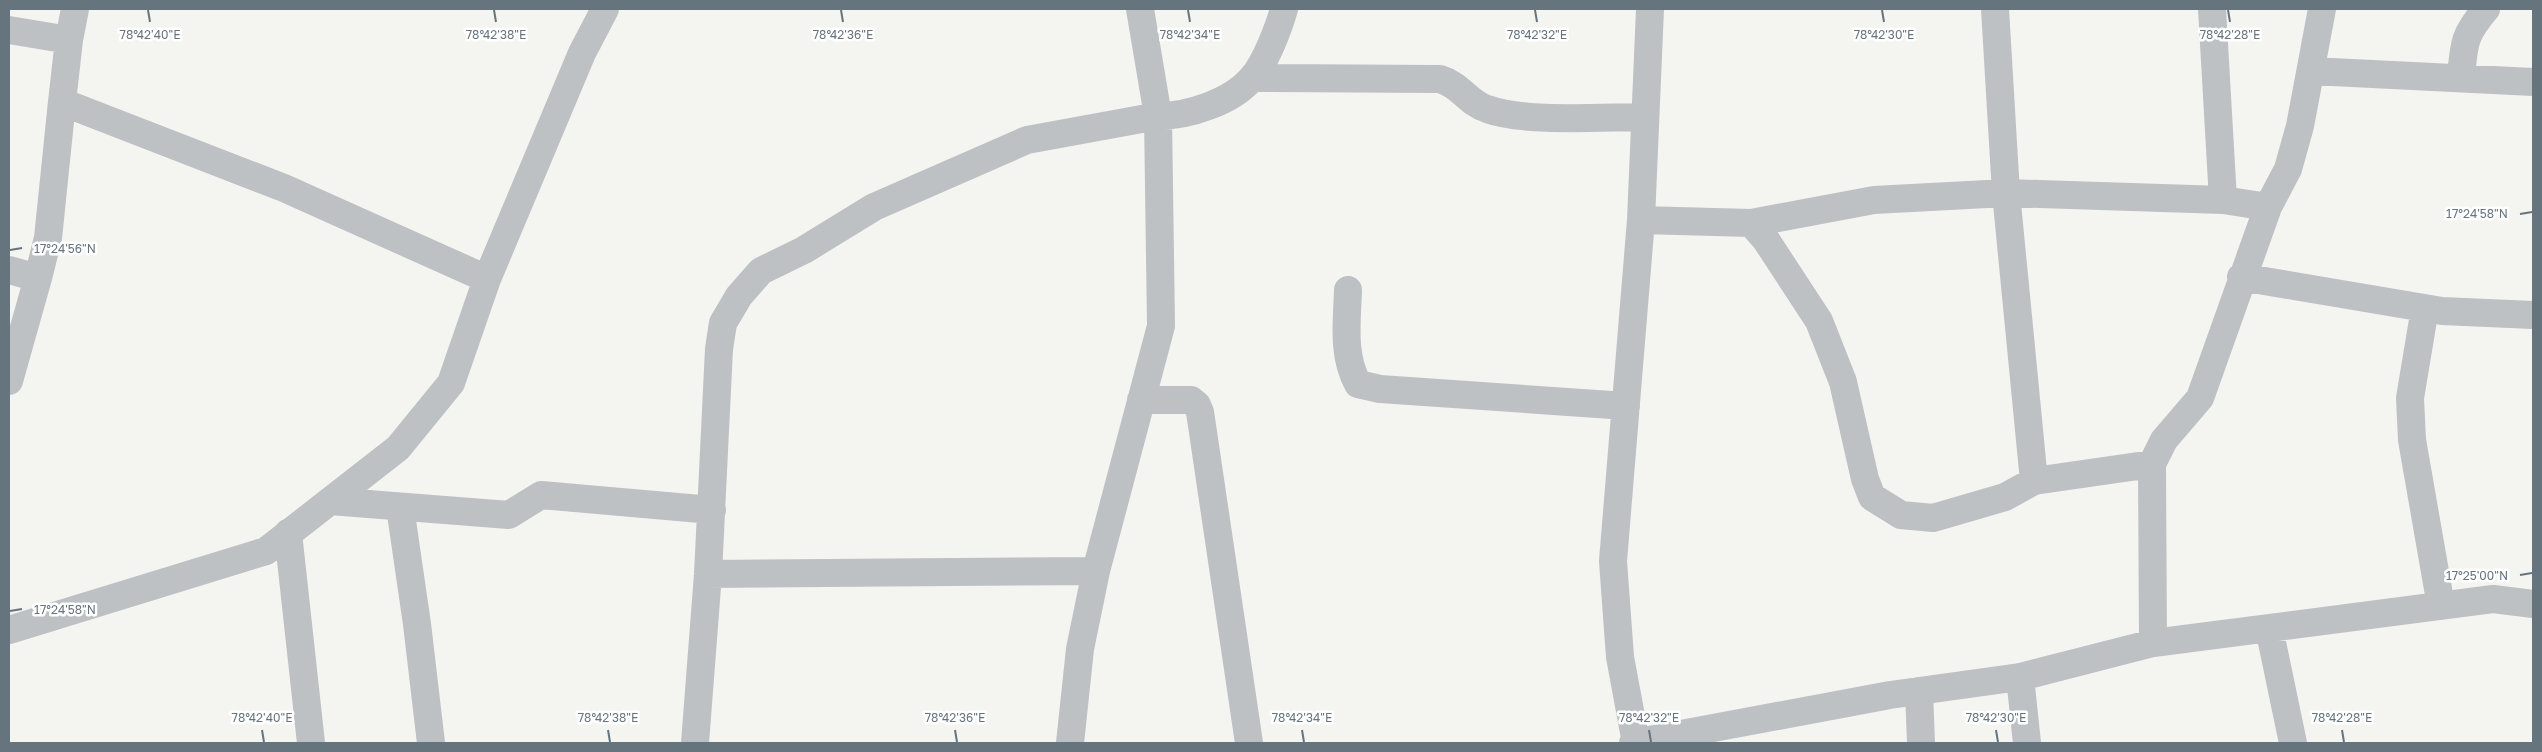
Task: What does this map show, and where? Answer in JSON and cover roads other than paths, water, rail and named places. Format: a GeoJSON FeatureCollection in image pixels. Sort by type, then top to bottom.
{"type":"FeatureCollection","features":[{"type":"Feature","properties":{"kind":"street"},"geometry":{"type":"LineString","coordinates":[[9,381],[48,238],[69,40],[75,9]]}},
{"type":"Feature","properties":{"kind":"street"},"geometry":{"type":"LineString","coordinates":[[9,630],[266,551],[398,448],[451,384],[487,279],[582,53],[605,9]]}},
{"type":"Feature","properties":{"kind":"street"},"geometry":{"type":"LineString","coordinates":[[1070,743],[1080,649],[1096,571],[1161,326],[1158,116],[1140,9]]}},
{"type":"Feature","properties":{"kind":"street"},"geometry":{"type":"LineString","coordinates":[[694,743],[708,574],[719,350],[723,323],[739,296],[761,271],[804,250],[874,207],[1027,140],[1158,116],[1171,116],[1207,106],[1239,91],[1253,78],[1278,27],[1284,9]]}},
{"type":"Feature","properties":{"kind":"street"},"geometry":{"type":"LineString","coordinates":[[1650,9],[1640,220],[1613,561],[1620,657],[1635,743],[1918,691],[2020,677],[2153,643],[2493,599],[2533,604]]}},
{"type":"Feature","properties":{"kind":"street"},"geometry":{"type":"LineString","coordinates":[[1995,9],[2006,193],[2034,481]]}},
{"type":"Feature","properties":{"kind":"street"},"geometry":{"type":"LineString","coordinates":[[2212,9],[2223,200]]}},
{"type":"Feature","properties":{"kind":"street"},"geometry":{"type":"LineString","coordinates":[[2153,643],[2152,464],[2164,440],[2200,398],[2217,354],[2241,277],[2268,207],[2288,169],[2312,71],[2322,9]]}},
{"type":"Feature","properties":{"kind":"street"},"geometry":{"type":"LineString","coordinates":[[2461,78],[2464,44],[2469,29],[2486,9]]}},
{"type":"Feature","properties":{"kind":"street"},"geometry":{"type":"LineString","coordinates":[[9,30],[69,40]]}},
{"type":"Feature","properties":{"kind":"street"},"geometry":{"type":"LineString","coordinates":[[2312,71],[2533,82]]}},
{"type":"Feature","properties":{"kind":"street"},"geometry":{"type":"LineString","coordinates":[[1253,78],[1440,79],[1452,82],[1476,105],[1490,110],[1529,116],[1645,117]]}},
{"type":"Feature","properties":{"kind":"street"},"geometry":{"type":"LineString","coordinates":[[62,102],[284,188],[487,279]]}},
{"type":"Feature","properties":{"kind":"street"},"geometry":{"type":"LineString","coordinates":[[1640,220],[1751,223],[1874,200],[2006,193],[2223,200],[2268,207]]}},
{"type":"Feature","properties":{"kind":"street"},"geometry":{"type":"LineString","coordinates":[[1751,223],[1766,240],[1819,321],[1843,382],[1865,479],[1872,496],[1901,515],[1933,518],[2005,497],[2034,481],[2152,464]]}},
{"type":"Feature","properties":{"kind":"street"},"geometry":{"type":"LineString","coordinates":[[9,270],[38,278]]}},
{"type":"Feature","properties":{"kind":"street"},"geometry":{"type":"LineString","coordinates":[[2241,277],[2442,311],[2533,315]]}},
{"type":"Feature","properties":{"kind":"street"},"geometry":{"type":"LineString","coordinates":[[1348,290],[1346,345],[1351,371],[1358,384],[1380,389],[1626,406]]}},
{"type":"Feature","properties":{"kind":"street"},"geometry":{"type":"LineString","coordinates":[[2425,308],[2410,398],[2412,440],[2441,606]]}},
{"type":"Feature","properties":{"kind":"street"},"geometry":{"type":"LineString","coordinates":[[1142,400],[1191,400],[1197,405],[1200,412],[1249,743]]}},
{"type":"Feature","properties":{"kind":"street"},"geometry":{"type":"LineString","coordinates":[[330,501],[509,515],[541,495],[712,510]]}},
{"type":"Feature","properties":{"kind":"street"},"geometry":{"type":"LineString","coordinates":[[400,506],[417,624],[430,743]]}},
{"type":"Feature","properties":{"kind":"street"},"geometry":{"type":"LineString","coordinates":[[288,534],[311,743]]}},
{"type":"Feature","properties":{"kind":"street"},"geometry":{"type":"LineString","coordinates":[[708,574],[1096,571]]}},
{"type":"Feature","properties":{"kind":"street"},"geometry":{"type":"LineString","coordinates":[[2269,628],[2293,743]]}},
{"type":"Feature","properties":{"kind":"street"},"geometry":{"type":"LineString","coordinates":[[2020,677],[2027,743]]}},
{"type":"Feature","properties":{"kind":"street"},"geometry":{"type":"LineString","coordinates":[[1918,691],[1921,743]]}}]}
